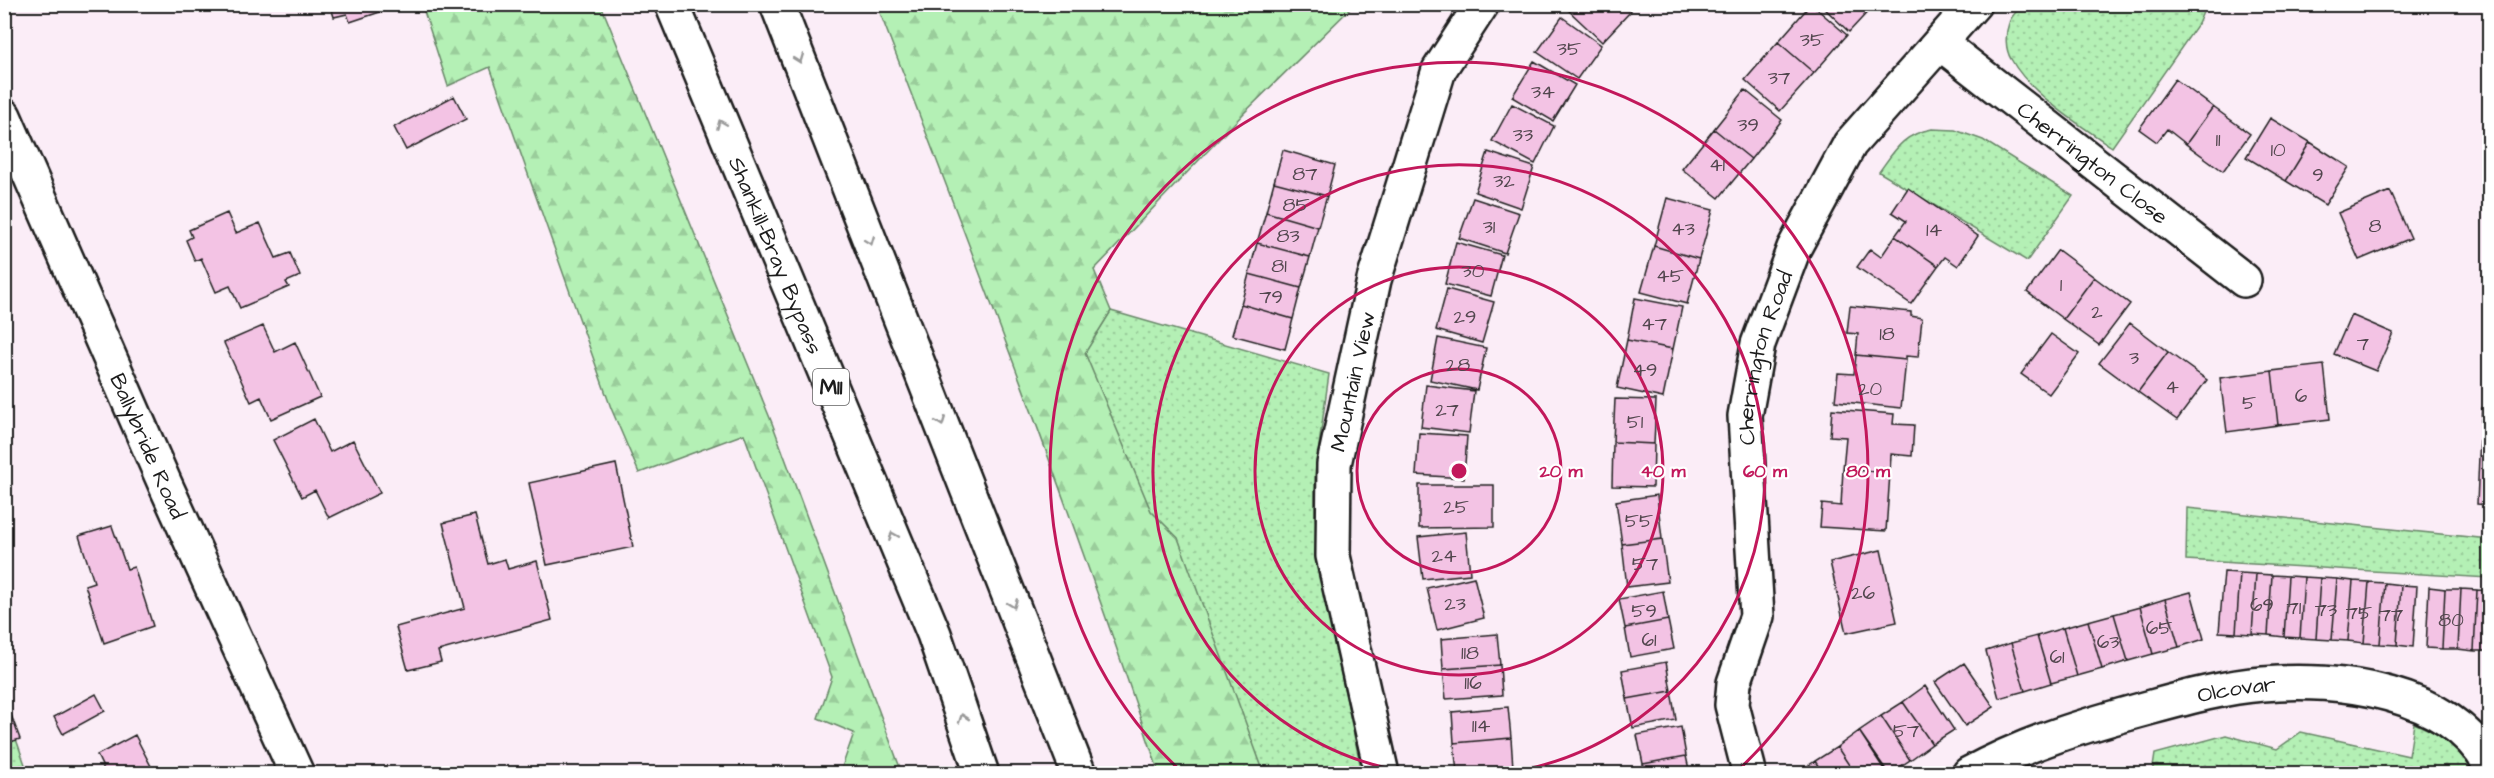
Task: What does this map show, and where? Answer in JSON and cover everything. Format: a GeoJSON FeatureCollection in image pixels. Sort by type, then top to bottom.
{"type":"FeatureCollection","features":[{"type":"Feature","properties":{"kind":"main road","name":"Shankill-Bray Bypass"},"geometry":{"type":"LineString","coordinates":[[672,4],[934,634],[982,774]]}},
{"type":"Feature","properties":{"kind":"main road"},"geometry":{"type":"LineString","coordinates":[[777,4],[1079,774]]}},
{"type":"Feature","properties":{"kind":"main road","name":"Mountain View"},"geometry":{"type":"LineString","coordinates":[[1382,774],[1333,556],[1334,464],[1374,280],[1439,70],[1482,4]]}},
{"type":"Feature","properties":{"kind":"main road","name":"Cherrington Road"},"geometry":{"type":"LineString","coordinates":[[1748,767],[1732,705],[1734,683],[1757,616],[1745,416],[1758,344],[1794,248],[1850,144],[1974,4]]}},
{"type":"Feature","properties":{"kind":"main road","name":"Cherrington Close"},"geometry":{"type":"LineString","coordinates":[[1940,43],[2244,280]]}},
{"type":"Feature","properties":{"kind":"main road","name":"Ballybride Road"},"geometry":{"type":"LineString","coordinates":[[4,116],[165,484],[297,774]]}},
{"type":"Feature","properties":{"kind":"main road","name":"Olcovar"},"geometry":{"type":"LineString","coordinates":[[1969,774],[2000,757],[2087,725],[2209,692],[2263,684],[2344,684],[2412,701],[2451,722],[2481,750],[2490,765]]}},
{"type":"Feature","properties":{"kind":"green space"},"geometry":{"type":"Polygon","coordinates":[[[2023,4],[2206,5],[2198,24],[2112,147],[2071,119],[2019,72],[2009,55],[2006,37],[2011,18],[2023,4]]]}},
{"type":"Feature","properties":{"kind":"green space"},"geometry":{"type":"Polygon","coordinates":[[[422,5],[601,5],[772,423],[902,773],[842,773],[841,770],[854,733],[818,718],[832,677],[744,434],[639,473],[611,408],[490,67],[448,86],[422,5]]]}},
{"type":"Feature","properties":{"kind":"green space"},"geometry":{"type":"Polygon","coordinates":[[[877,5],[1354,5],[1244,113],[1094,270],[1111,311],[1085,353],[1151,511],[1178,538],[1264,773],[1159,773],[1058,483],[877,5]]]}},
{"type":"Feature","properties":{"kind":"green space"},"geometry":{"type":"Polygon","coordinates":[[[1955,130],[1983,140],[2073,196],[2027,261],[1879,172],[1895,150],[1907,139],[1922,131],[1955,130]]]}},
{"type":"Feature","properties":{"kind":"green space"},"geometry":{"type":"Polygon","coordinates":[[[1111,311],[1329,374],[1315,474],[1315,516],[1326,601],[1362,773],[1216,773],[1077,365],[1111,311]]]}},
{"type":"Feature","properties":{"kind":"green space"},"geometry":{"type":"Polygon","coordinates":[[[2187,508],[2489,539],[2489,578],[2186,560],[2187,508]]]}},
{"type":"Feature","properties":{"kind":"green space"},"geometry":{"type":"Polygon","coordinates":[[[5,708],[28,773],[5,773],[5,708]]]}},
{"type":"Feature","properties":{"kind":"green space"},"geometry":{"type":"Polygon","coordinates":[[[2414,723],[2451,740],[2478,774],[2152,774],[2155,754],[2226,735],[2277,749],[2301,732],[2409,756],[2414,723]]]}},
{"type":"Feature","properties":{"kind":"building"},"geometry":{"type":"Polygon","coordinates":[[[330,4],[394,4],[395,7],[350,22],[347,14],[334,17],[330,4]]]}},
{"type":"Feature","properties":{"kind":"building"},"geometry":{"type":"Polygon","coordinates":[[[1571,4],[1624,4],[1631,11],[1602,42],[1567,9],[1571,4]]]}},
{"type":"Feature","properties":{"kind":"building"},"geometry":{"type":"Polygon","coordinates":[[[1811,4],[1847,35],[1814,73],[1778,42],[1811,4]]]}},
{"type":"Feature","properties":{"kind":"building"},"geometry":{"type":"Polygon","coordinates":[[[1820,4],[1875,4],[1849,32],[1820,4]]]}},
{"type":"Feature","properties":{"kind":"building"},"geometry":{"type":"Polygon","coordinates":[[[1562,17],[1601,45],[1577,79],[1537,52],[1562,17]]]}},
{"type":"Feature","properties":{"kind":"building"},"geometry":{"type":"Polygon","coordinates":[[[1778,42],[1814,73],[1780,111],[1745,80],[1778,42]]]}},
{"type":"Feature","properties":{"kind":"building"},"geometry":{"type":"Polygon","coordinates":[[[1534,61],[1575,85],[1553,121],[1512,97],[1534,61]]]}},
{"type":"Feature","properties":{"kind":"building"},"geometry":{"type":"Polygon","coordinates":[[[2175,79],[2213,107],[2186,144],[2167,129],[2157,142],[2139,129],[2175,79]]]}},
{"type":"Feature","properties":{"kind":"building"},"geometry":{"type":"Polygon","coordinates":[[[1745,90],[1782,120],[1751,159],[1714,129],[1745,90]]]}},
{"type":"Feature","properties":{"kind":"building"},"geometry":{"type":"Polygon","coordinates":[[[454,96],[466,119],[406,150],[394,127],[454,96]]]}},
{"type":"Feature","properties":{"kind":"building"},"geometry":{"type":"Polygon","coordinates":[[[1512,104],[1554,126],[1535,164],[1492,141],[1512,104]]]}},
{"type":"Feature","properties":{"kind":"building"},"geometry":{"type":"Polygon","coordinates":[[[2213,107],[2250,134],[2223,171],[2186,144],[2213,107]]]}},
{"type":"Feature","properties":{"kind":"building"},"geometry":{"type":"Polygon","coordinates":[[[2270,118],[2310,142],[2286,181],[2246,157],[2270,118]]]}},
{"type":"Feature","properties":{"kind":"building"},"geometry":{"type":"Polygon","coordinates":[[[1714,129],[1751,159],[1719,198],[1682,169],[1714,129]]]}},
{"type":"Feature","properties":{"kind":"building"},"geometry":{"type":"Polygon","coordinates":[[[2310,142],[2349,167],[2325,205],[2286,181],[2310,142]]]}},
{"type":"Feature","properties":{"kind":"building"},"geometry":{"type":"Polygon","coordinates":[[[1283,150],[1335,165],[1327,196],[1274,182],[1283,150]]]}},
{"type":"Feature","properties":{"kind":"building"},"geometry":{"type":"Polygon","coordinates":[[[1488,152],[1534,167],[1521,208],[1475,192],[1488,152]]]}},
{"type":"Feature","properties":{"kind":"building"},"geometry":{"type":"Polygon","coordinates":[[[1274,182],[1327,196],[1318,227],[1266,212],[1274,182]]]}},
{"type":"Feature","properties":{"kind":"building"},"geometry":{"type":"Polygon","coordinates":[[[1908,188],[1978,236],[1958,266],[1945,257],[1938,266],[1895,236],[1906,221],[1892,212],[1908,188]]]}},
{"type":"Feature","properties":{"kind":"building"},"geometry":{"type":"Polygon","coordinates":[[[2390,191],[2411,238],[2359,260],[2338,213],[2390,191]]]}},
{"type":"Feature","properties":{"kind":"building"},"geometry":{"type":"Polygon","coordinates":[[[1473,198],[1519,213],[1505,253],[1459,238],[1473,198]]]}},
{"type":"Feature","properties":{"kind":"building"},"geometry":{"type":"Polygon","coordinates":[[[1667,198],[1713,210],[1699,259],[1654,246],[1667,198]]]}},
{"type":"Feature","properties":{"kind":"building"},"geometry":{"type":"Polygon","coordinates":[[[1266,212],[1318,227],[1310,257],[1257,243],[1266,212]]]}},
{"type":"Feature","properties":{"kind":"building"},"geometry":{"type":"Polygon","coordinates":[[[227,213],[236,233],[260,223],[276,258],[290,253],[300,276],[286,282],[289,287],[240,308],[230,286],[216,292],[201,258],[195,261],[186,240],[192,237],[189,230],[227,213]]]}},
{"type":"Feature","properties":{"kind":"building"},"geometry":{"type":"Polygon","coordinates":[[[1895,236],[1938,266],[1911,304],[1857,267],[1870,249],[1881,257],[1895,236]]]}},
{"type":"Feature","properties":{"kind":"building"},"geometry":{"type":"Polygon","coordinates":[[[1456,242],[1502,255],[1491,296],[1445,284],[1456,242]]]}},
{"type":"Feature","properties":{"kind":"building"},"geometry":{"type":"Polygon","coordinates":[[[1257,243],[1310,257],[1301,288],[1249,274],[1257,243]]]}},
{"type":"Feature","properties":{"kind":"building"},"geometry":{"type":"Polygon","coordinates":[[[1654,246],[1699,259],[1687,304],[1641,292],[1654,246]]]}},
{"type":"Feature","properties":{"kind":"building"},"geometry":{"type":"Polygon","coordinates":[[[2058,250],[2094,277],[2063,319],[2027,292],[2058,250]]]}},
{"type":"Feature","properties":{"kind":"building"},"geometry":{"type":"Polygon","coordinates":[[[1249,274],[1301,288],[1293,319],[1241,304],[1249,274]]]}},
{"type":"Feature","properties":{"kind":"building"},"geometry":{"type":"Polygon","coordinates":[[[2094,277],[2130,304],[2099,345],[2063,319],[2094,277]]]}},
{"type":"Feature","properties":{"kind":"building"},"geometry":{"type":"Polygon","coordinates":[[[1447,289],[1494,302],[1482,343],[1436,330],[1447,289]]]}},
{"type":"Feature","properties":{"kind":"building"},"geometry":{"type":"Polygon","coordinates":[[[1635,298],[1682,307],[1673,349],[1627,340],[1635,298]]]}},
{"type":"Feature","properties":{"kind":"building"},"geometry":{"type":"Polygon","coordinates":[[[1241,304],[1293,319],[1285,349],[1232,335],[1241,304]]]}},
{"type":"Feature","properties":{"kind":"building"},"geometry":{"type":"Polygon","coordinates":[[[1850,306],[1911,312],[1911,316],[1922,318],[1918,357],[1906,356],[1906,360],[1856,355],[1858,334],[1847,333],[1850,306]]]}},
{"type":"Feature","properties":{"kind":"building"},"geometry":{"type":"Polygon","coordinates":[[[2351,315],[2393,333],[2376,371],[2334,354],[2351,315]]]}},
{"type":"Feature","properties":{"kind":"building"},"geometry":{"type":"Polygon","coordinates":[[[2130,323],[2168,352],[2138,392],[2099,363],[2130,323]]]}},
{"type":"Feature","properties":{"kind":"building"},"geometry":{"type":"Polygon","coordinates":[[[263,326],[275,352],[295,342],[320,397],[271,419],[261,397],[251,402],[224,343],[263,326]]]}},
{"type":"Feature","properties":{"kind":"building"},"geometry":{"type":"Polygon","coordinates":[[[2051,334],[2079,354],[2049,394],[2021,374],[2051,334]]]}},
{"type":"Feature","properties":{"kind":"building"},"geometry":{"type":"Polygon","coordinates":[[[1438,338],[1486,348],[1477,390],[1430,380],[1438,338]]]}},
{"type":"Feature","properties":{"kind":"building"},"geometry":{"type":"Polygon","coordinates":[[[1627,340],[1673,349],[1663,398],[1617,388],[1627,340]]]}},
{"type":"Feature","properties":{"kind":"building"},"geometry":{"type":"Polygon","coordinates":[[[2168,352],[2207,380],[2177,420],[2138,392],[2168,352]]]}},
{"type":"Feature","properties":{"kind":"building"},"geometry":{"type":"Polygon","coordinates":[[[1856,355],[1906,360],[1901,408],[1835,401],[1838,373],[1854,374],[1856,355]]]}},
{"type":"Feature","properties":{"kind":"building"},"geometry":{"type":"Polygon","coordinates":[[[2324,365],[2330,419],[2278,425],[2272,371],[2324,365]]]}},
{"type":"Feature","properties":{"kind":"building"},"geometry":{"type":"Polygon","coordinates":[[[2272,371],[2278,425],[2227,432],[2220,378],[2272,371]]]}},
{"type":"Feature","properties":{"kind":"building"},"geometry":{"type":"Polygon","coordinates":[[[1426,385],[1474,391],[1469,433],[1421,427],[1426,385]]]}},
{"type":"Feature","properties":{"kind":"building"},"geometry":{"type":"Polygon","coordinates":[[[1615,399],[1656,400],[1654,444],[1613,442],[1615,399]]]}},
{"type":"Feature","properties":{"kind":"building"},"geometry":{"type":"Polygon","coordinates":[[[2482,408],[2490,409],[2490,457],[2479,456],[2482,408]]]}},
{"type":"Feature","properties":{"kind":"building"},"geometry":{"type":"Polygon","coordinates":[[[1832,409],[1894,414],[1893,424],[1914,425],[1912,456],[1891,454],[1890,473],[1843,469],[1846,437],[1830,436],[1832,409]]]}},
{"type":"Feature","properties":{"kind":"building"},"geometry":{"type":"Polygon","coordinates":[[[314,419],[330,452],[353,440],[380,493],[329,518],[315,490],[302,497],[273,440],[314,419]]]}},
{"type":"Feature","properties":{"kind":"building"},"geometry":{"type":"Polygon","coordinates":[[[1419,433],[1467,436],[1464,478],[1416,475],[1419,433]]]}},
{"type":"Feature","properties":{"kind":"building"},"geometry":{"type":"Polygon","coordinates":[[[1613,442],[1654,444],[1653,487],[1612,486],[1613,442]]]}},
{"type":"Feature","properties":{"kind":"building"},"geometry":{"type":"Polygon","coordinates":[[[2479,456],[2490,457],[2490,505],[2477,504],[2479,456]]]}},
{"type":"Feature","properties":{"kind":"building"},"geometry":{"type":"Polygon","coordinates":[[[616,464],[633,547],[547,565],[529,483],[616,464]]]}},
{"type":"Feature","properties":{"kind":"building"},"geometry":{"type":"Polygon","coordinates":[[[1843,469],[1890,473],[1886,531],[1820,527],[1822,504],[1841,506],[1843,469]]]}},
{"type":"Feature","properties":{"kind":"building"},"geometry":{"type":"Polygon","coordinates":[[[1419,485],[1494,485],[1494,527],[1419,528],[1419,485]]]}},
{"type":"Feature","properties":{"kind":"building"},"geometry":{"type":"Polygon","coordinates":[[[1657,495],[1662,539],[1622,544],[1616,501],[1657,495]]]}},
{"type":"Feature","properties":{"kind":"building"},"geometry":{"type":"Polygon","coordinates":[[[475,515],[488,564],[505,559],[508,569],[537,561],[552,620],[438,651],[441,662],[408,670],[396,627],[465,608],[443,523],[475,515]]]}},
{"type":"Feature","properties":{"kind":"building"},"geometry":{"type":"Polygon","coordinates":[[[112,526],[127,569],[134,567],[153,626],[104,643],[85,585],[94,582],[79,536],[112,526]]]}},
{"type":"Feature","properties":{"kind":"building"},"geometry":{"type":"Polygon","coordinates":[[[1466,532],[1470,574],[1423,579],[1418,537],[1466,532]]]}},
{"type":"Feature","properties":{"kind":"building"},"geometry":{"type":"Polygon","coordinates":[[[1662,539],[1668,582],[1627,587],[1622,544],[1662,539]]]}},
{"type":"Feature","properties":{"kind":"building"},"geometry":{"type":"Polygon","coordinates":[[[1881,550],[1897,622],[1846,633],[1830,562],[1881,550]]]}},
{"type":"Feature","properties":{"kind":"building"},"geometry":{"type":"Polygon","coordinates":[[[2224,572],[2240,573],[2236,633],[2219,632],[2224,572]]]}},
{"type":"Feature","properties":{"kind":"building"},"geometry":{"type":"Polygon","coordinates":[[[2240,573],[2256,574],[2252,634],[2236,633],[2240,573]]]}},
{"type":"Feature","properties":{"kind":"building"},"geometry":{"type":"Polygon","coordinates":[[[2256,574],[2272,575],[2268,635],[2252,634],[2256,574]]]}},
{"type":"Feature","properties":{"kind":"building"},"geometry":{"type":"Polygon","coordinates":[[[2272,575],[2288,576],[2284,637],[2268,635],[2272,575]]]}},
{"type":"Feature","properties":{"kind":"building"},"geometry":{"type":"Polygon","coordinates":[[[2288,576],[2304,577],[2300,638],[2284,637],[2288,576]]]}},
{"type":"Feature","properties":{"kind":"building"},"geometry":{"type":"Polygon","coordinates":[[[1474,577],[1484,618],[1437,630],[1427,588],[1474,577]]]}},
{"type":"Feature","properties":{"kind":"building"},"geometry":{"type":"Polygon","coordinates":[[[2304,577],[2320,578],[2316,639],[2300,638],[2304,577]]]}},
{"type":"Feature","properties":{"kind":"building"},"geometry":{"type":"Polygon","coordinates":[[[2320,578],[2337,579],[2332,640],[2316,639],[2320,578]]]}},
{"type":"Feature","properties":{"kind":"building"},"geometry":{"type":"Polygon","coordinates":[[[2337,579],[2353,581],[2348,641],[2332,640],[2337,579]]]}},
{"type":"Feature","properties":{"kind":"building"},"geometry":{"type":"Polygon","coordinates":[[[2353,581],[2369,582],[2364,643],[2348,641],[2353,581]]]}},
{"type":"Feature","properties":{"kind":"building"},"geometry":{"type":"Polygon","coordinates":[[[2369,582],[2385,583],[2380,644],[2364,643],[2369,582]]]}},
{"type":"Feature","properties":{"kind":"building"},"geometry":{"type":"Polygon","coordinates":[[[2385,583],[2401,585],[2397,645],[2380,644],[2385,583]]]}},
{"type":"Feature","properties":{"kind":"building"},"geometry":{"type":"Polygon","coordinates":[[[2401,585],[2417,586],[2413,647],[2397,645],[2401,585]]]}},
{"type":"Feature","properties":{"kind":"building"},"geometry":{"type":"Polygon","coordinates":[[[2429,587],[2445,589],[2442,649],[2426,648],[2429,587]]]}},
{"type":"Feature","properties":{"kind":"building"},"geometry":{"type":"Polygon","coordinates":[[[2445,589],[2461,589],[2458,649],[2442,649],[2445,589]]]}},
{"type":"Feature","properties":{"kind":"building"},"geometry":{"type":"Polygon","coordinates":[[[2461,589],[2477,590],[2474,651],[2458,649],[2461,589]]]}},
{"type":"Feature","properties":{"kind":"building"},"geometry":{"type":"Polygon","coordinates":[[[2477,590],[2490,591],[2490,651],[2474,651],[2477,590]]]}},
{"type":"Feature","properties":{"kind":"building"},"geometry":{"type":"Polygon","coordinates":[[[1663,591],[1668,620],[1625,628],[1619,599],[1663,591]]]}},
{"type":"Feature","properties":{"kind":"building"},"geometry":{"type":"Polygon","coordinates":[[[2191,592],[2204,639],[2179,647],[2165,599],[2191,592]]]}},
{"type":"Feature","properties":{"kind":"building"},"geometry":{"type":"Polygon","coordinates":[[[2165,599],[2179,647],[2153,654],[2140,607],[2165,599]]]}},
{"type":"Feature","properties":{"kind":"building"},"geometry":{"type":"Polygon","coordinates":[[[2140,607],[2153,654],[2128,661],[2114,614],[2140,607]]]}},
{"type":"Feature","properties":{"kind":"building"},"geometry":{"type":"Polygon","coordinates":[[[2114,614],[2128,661],[2102,669],[2088,621],[2114,614]]]}},
{"type":"Feature","properties":{"kind":"building"},"geometry":{"type":"Polygon","coordinates":[[[1668,620],[1674,649],[1630,657],[1625,628],[1668,620]]]}},
{"type":"Feature","properties":{"kind":"building"},"geometry":{"type":"Polygon","coordinates":[[[2088,621],[2102,669],[2077,676],[2063,628],[2088,621]]]}},
{"type":"Feature","properties":{"kind":"building"},"geometry":{"type":"Polygon","coordinates":[[[2063,628],[2077,676],[2051,683],[2037,636],[2063,628]]]}},
{"type":"Feature","properties":{"kind":"building"},"geometry":{"type":"Polygon","coordinates":[[[1497,634],[1500,665],[1443,669],[1441,639],[1497,634]]]}},
{"type":"Feature","properties":{"kind":"building"},"geometry":{"type":"Polygon","coordinates":[[[2037,636],[2051,683],[2025,691],[2011,643],[2037,636]]]}},
{"type":"Feature","properties":{"kind":"building"},"geometry":{"type":"Polygon","coordinates":[[[2011,643],[2025,691],[1999,698],[1986,651],[2011,643]]]}},
{"type":"Feature","properties":{"kind":"building"},"geometry":{"type":"Polygon","coordinates":[[[1666,662],[1671,691],[1627,699],[1622,670],[1666,662]]]}},
{"type":"Feature","properties":{"kind":"building"},"geometry":{"type":"Polygon","coordinates":[[[1964,663],[1994,707],[1965,726],[1935,682],[1964,663]]]}},
{"type":"Feature","properties":{"kind":"building"},"geometry":{"type":"Polygon","coordinates":[[[1500,665],[1502,695],[1446,699],[1443,669],[1500,665]]]}},
{"type":"Feature","properties":{"kind":"building"},"geometry":{"type":"Polygon","coordinates":[[[1925,686],[1954,730],[1932,744],[1903,702],[1925,686]]]}},
{"type":"Feature","properties":{"kind":"building"},"geometry":{"type":"Polygon","coordinates":[[[1671,691],[1676,720],[1633,728],[1627,699],[1671,691]]]}},
{"type":"Feature","properties":{"kind":"building"},"geometry":{"type":"Polygon","coordinates":[[[96,694],[105,711],[63,734],[54,717],[96,694]]]}},
{"type":"Feature","properties":{"kind":"building"},"geometry":{"type":"Polygon","coordinates":[[[4,696],[20,739],[4,744],[4,696]]]}},
{"type":"Feature","properties":{"kind":"building"},"geometry":{"type":"Polygon","coordinates":[[[1903,702],[1932,744],[1910,760],[1881,716],[1903,702]]]}},
{"type":"Feature","properties":{"kind":"building"},"geometry":{"type":"Polygon","coordinates":[[[1508,707],[1511,738],[1454,743],[1452,712],[1508,707]]]}},
{"type":"Feature","properties":{"kind":"building"},"geometry":{"type":"Polygon","coordinates":[[[1881,716],[1910,760],[1889,774],[1859,731],[1881,716]]]}},
{"type":"Feature","properties":{"kind":"building"},"geometry":{"type":"Polygon","coordinates":[[[1681,727],[1686,756],[1643,764],[1637,735],[1681,727]]]}},
{"type":"Feature","properties":{"kind":"building"},"geometry":{"type":"Polygon","coordinates":[[[1859,731],[1887,774],[1855,774],[1837,747],[1859,731]]]}},
{"type":"Feature","properties":{"kind":"building"},"geometry":{"type":"Polygon","coordinates":[[[135,735],[155,774],[106,774],[97,755],[135,735]]]}},
{"type":"Feature","properties":{"kind":"building"},"geometry":{"type":"Polygon","coordinates":[[[1511,738],[1513,768],[1457,773],[1454,743],[1511,738]]]}},
{"type":"Feature","properties":{"kind":"building"},"geometry":{"type":"Polygon","coordinates":[[[1837,747],[1855,774],[1823,774],[1815,761],[1837,747]]]}},
{"type":"Feature","properties":{"kind":"building"},"geometry":{"type":"Polygon","coordinates":[[[1686,756],[1690,774],[1644,774],[1643,764],[1686,756]]]}},
{"type":"Feature","properties":{"kind":"building"},"geometry":{"type":"Polygon","coordinates":[[[1815,761],[1823,774],[1796,774],[1815,761]]]}}]}
